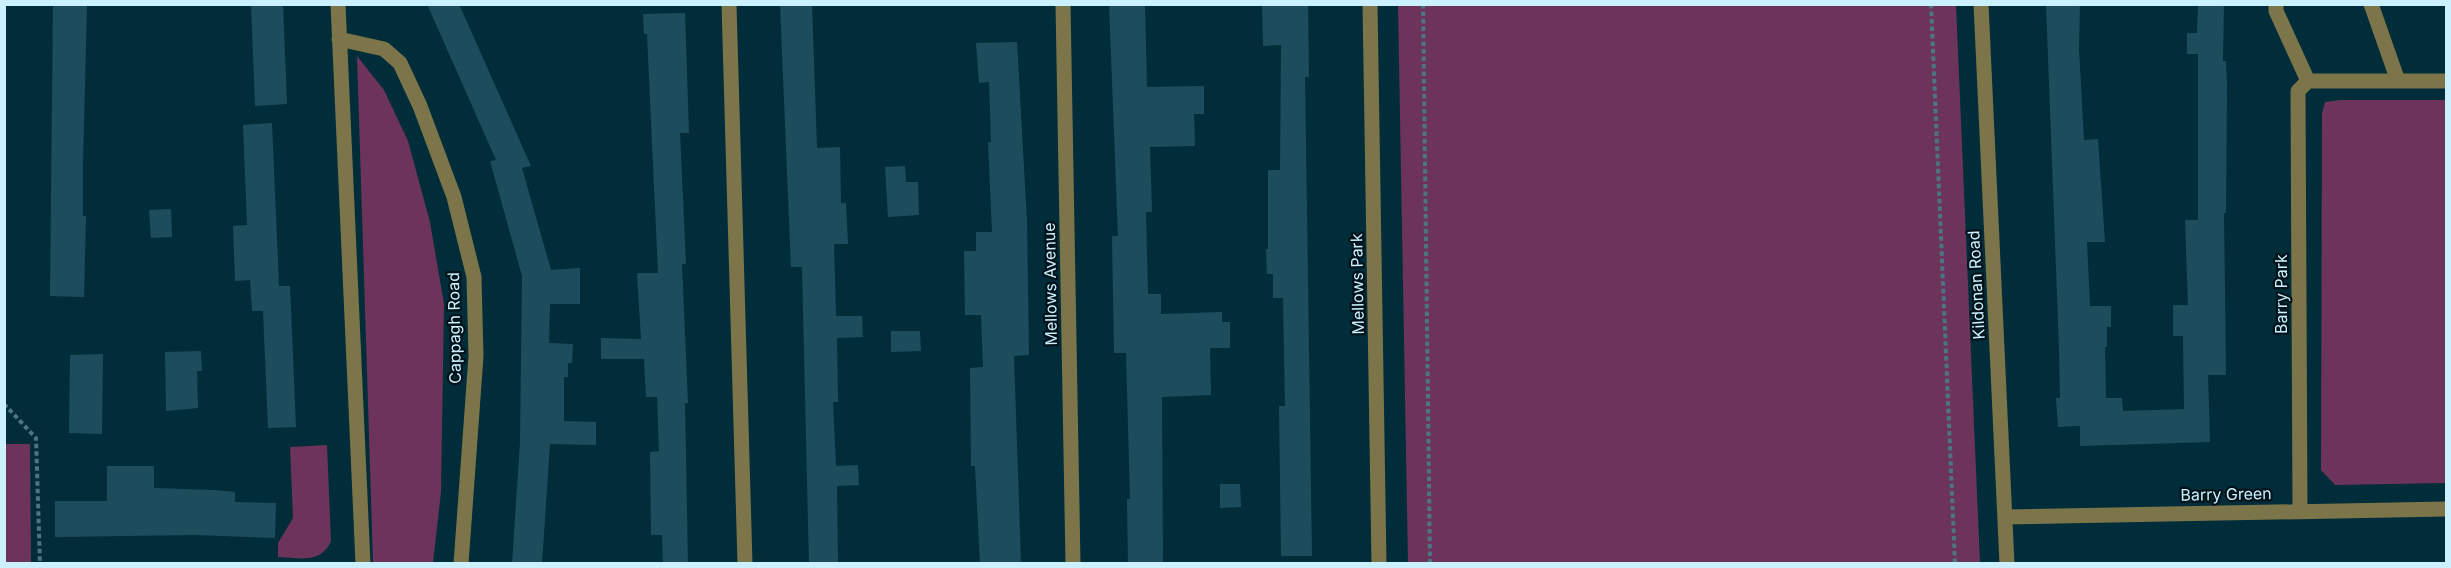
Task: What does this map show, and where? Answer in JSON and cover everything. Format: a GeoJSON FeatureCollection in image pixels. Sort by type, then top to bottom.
{"type":"FeatureCollection","features":[{"type":"Feature","properties":{"kind":"street"},"geometry":{"type":"LineString","coordinates":[[338,4],[363,564]]}},
{"type":"Feature","properties":{"kind":"street"},"geometry":{"type":"LineString","coordinates":[[729,4],[745,564]]}},
{"type":"Feature","properties":{"kind":"street","name":"Mellows Avenue"},"geometry":{"type":"LineString","coordinates":[[1063,4],[1073,564]]}},
{"type":"Feature","properties":{"kind":"street","name":"Mellows Park"},"geometry":{"type":"LineString","coordinates":[[1370,4],[1379,564]]}},
{"type":"Feature","properties":{"kind":"street","name":"Kildonan Road"},"geometry":{"type":"LineString","coordinates":[[1981,4],[2007,564]]}},
{"type":"Feature","properties":{"kind":"street"},"geometry":{"type":"LineString","coordinates":[[2276,4],[2276,11],[2308,81],[2446,81]]}},
{"type":"Feature","properties":{"kind":"street"},"geometry":{"type":"LineString","coordinates":[[2371,4],[2398,81]]}},
{"type":"Feature","properties":{"kind":"street","name":"Cappagh Road"},"geometry":{"type":"LineString","coordinates":[[339,39],[384,49],[400,63],[420,106],[454,197],[474,277],[476,356],[461,564]]}},
{"type":"Feature","properties":{"kind":"street","name":"Barry Park"},"geometry":{"type":"LineString","coordinates":[[2300,511],[2298,91],[2308,81]]}},
{"type":"Feature","properties":{"kind":"street","name":"Barry Green"},"geometry":{"type":"LineString","coordinates":[[2005,517],[2446,509]]}},
{"type":"Feature","properties":{"kind":"path"},"geometry":{"type":"LineString","coordinates":[[1423,4],[1430,564]]}},
{"type":"Feature","properties":{"kind":"path"},"geometry":{"type":"LineString","coordinates":[[1931,4],[1955,564]]}},
{"type":"Feature","properties":{"kind":"path"},"geometry":{"type":"LineString","coordinates":[[4,404],[36,438],[39,564]]}},
{"type":"Feature","properties":{"kind":"shaded area"},"geometry":{"type":"Polygon","coordinates":[[[1398,5],[1956,5],[1980,563],[1408,563],[1398,5]]]}},
{"type":"Feature","properties":{"kind":"shaded area"},"geometry":{"type":"Polygon","coordinates":[[[357,56],[384,90],[408,141],[430,222],[444,304],[441,492],[433,563],[373,563],[357,56]]]}},
{"type":"Feature","properties":{"kind":"shaded area"},"geometry":{"type":"Polygon","coordinates":[[[2446,100],[2446,483],[2335,485],[2321,470],[2322,113],[2325,102],[2446,100]]]}},
{"type":"Feature","properties":{"kind":"shaded area"},"geometry":{"type":"Polygon","coordinates":[[[5,444],[30,444],[31,563],[5,563],[5,444]]]}},
{"type":"Feature","properties":{"kind":"shaded area"},"geometry":{"type":"Polygon","coordinates":[[[327,445],[331,541],[322,553],[316,556],[309,558],[278,557],[278,543],[293,518],[290,447],[327,445]]]}},
{"type":"Feature","properties":{"kind":"building"},"geometry":{"type":"Polygon","coordinates":[[[53,4],[87,4],[83,164],[83,216],[86,216],[84,297],[50,296],[53,4]]]}},
{"type":"Feature","properties":{"kind":"building"},"geometry":{"type":"Polygon","coordinates":[[[251,4],[283,4],[287,104],[255,106],[251,4]]]}},
{"type":"Feature","properties":{"kind":"building"},"geometry":{"type":"Polygon","coordinates":[[[427,4],[459,4],[531,166],[522,168],[551,270],[580,268],[580,304],[550,304],[549,343],[573,344],[572,363],[568,363],[568,377],[564,377],[564,421],[596,422],[596,445],[550,444],[542,564],[512,564],[520,442],[522,276],[490,161],[496,160],[427,4]]]}},
{"type":"Feature","properties":{"kind":"building"},"geometry":{"type":"Polygon","coordinates":[[[780,4],[812,4],[817,148],[840,147],[841,203],[846,203],[848,244],[834,244],[836,316],[862,316],[863,337],[837,338],[838,402],[833,402],[836,466],[858,465],[859,485],[837,486],[838,564],[809,564],[802,267],[791,267],[780,4]]]}},
{"type":"Feature","properties":{"kind":"building"},"geometry":{"type":"Polygon","coordinates":[[[1109,4],[1145,4],[1147,87],[1204,86],[1204,114],[1194,114],[1195,146],[1150,147],[1152,212],[1146,212],[1148,294],[1161,294],[1161,314],[1222,312],[1222,322],[1230,322],[1230,348],[1210,348],[1211,395],[1162,397],[1163,564],[1128,564],[1127,499],[1130,499],[1126,353],[1114,353],[1112,236],[1118,236],[1109,4]]]}},
{"type":"Feature","properties":{"kind":"building"},"geometry":{"type":"Polygon","coordinates":[[[1262,4],[1308,4],[1309,77],[1305,77],[1312,556],[1281,556],[1279,406],[1285,406],[1283,298],[1273,298],[1273,274],[1267,274],[1266,249],[1268,249],[1268,170],[1280,170],[1281,45],[1263,46],[1262,4]]]}},
{"type":"Feature","properties":{"kind":"building"},"geometry":{"type":"Polygon","coordinates":[[[2046,4],[2080,4],[2079,49],[2084,140],[2098,139],[2105,242],[2087,242],[2090,306],[2111,306],[2111,327],[2107,327],[2107,347],[2105,347],[2106,398],[2122,398],[2123,411],[2184,409],[2183,336],[2173,336],[2173,305],[2188,305],[2185,220],[2198,220],[2198,54],[2187,54],[2187,33],[2197,33],[2198,4],[2224,4],[2223,61],[2226,61],[2227,86],[2226,213],[2224,213],[2226,375],[2208,375],[2210,442],[2080,446],[2080,426],[2058,427],[2056,398],[2060,398],[2059,348],[2046,4]]]}},
{"type":"Feature","properties":{"kind":"building"},"geometry":{"type":"Polygon","coordinates":[[[685,13],[689,133],[680,133],[686,264],[682,264],[688,403],[685,403],[688,564],[663,564],[662,535],[651,535],[650,452],[659,451],[657,397],[646,397],[644,359],[601,359],[601,338],[641,339],[637,273],[658,273],[647,34],[644,34],[643,14],[685,13]]]}},
{"type":"Feature","properties":{"kind":"building"},"geometry":{"type":"Polygon","coordinates":[[[1017,42],[1027,222],[1029,355],[1014,356],[1021,564],[980,564],[975,466],[971,466],[970,368],[983,367],[981,315],[965,315],[964,251],[976,251],[976,232],[992,232],[988,142],[991,142],[989,82],[979,83],[976,43],[1017,42]]]}},
{"type":"Feature","properties":{"kind":"building"},"geometry":{"type":"Polygon","coordinates":[[[272,123],[279,286],[290,286],[296,427],[268,428],[263,311],[252,311],[250,280],[235,281],[233,226],[247,225],[243,125],[272,123]]]}},
{"type":"Feature","properties":{"kind":"building"},"geometry":{"type":"Polygon","coordinates":[[[905,166],[906,182],[918,182],[919,215],[888,217],[885,167],[905,166]]]}},
{"type":"Feature","properties":{"kind":"building"},"geometry":{"type":"Polygon","coordinates":[[[171,209],[172,237],[151,238],[149,210],[171,209]]]}},
{"type":"Feature","properties":{"kind":"building"},"geometry":{"type":"Polygon","coordinates":[[[891,331],[920,331],[921,351],[891,352],[891,331]]]}},
{"type":"Feature","properties":{"kind":"building"},"geometry":{"type":"Polygon","coordinates":[[[201,351],[202,371],[197,371],[198,408],[166,411],[165,352],[201,351]]]}},
{"type":"Feature","properties":{"kind":"building"},"geometry":{"type":"Polygon","coordinates":[[[103,354],[102,434],[69,433],[70,355],[103,354]]]}},
{"type":"Feature","properties":{"kind":"building"},"geometry":{"type":"Polygon","coordinates":[[[107,466],[154,466],[154,488],[235,492],[235,502],[276,503],[275,538],[195,535],[55,537],[55,501],[107,501],[107,466]]]}},
{"type":"Feature","properties":{"kind":"building"},"geometry":{"type":"Polygon","coordinates":[[[1220,484],[1240,484],[1241,507],[1220,508],[1220,484]]]}}]}
